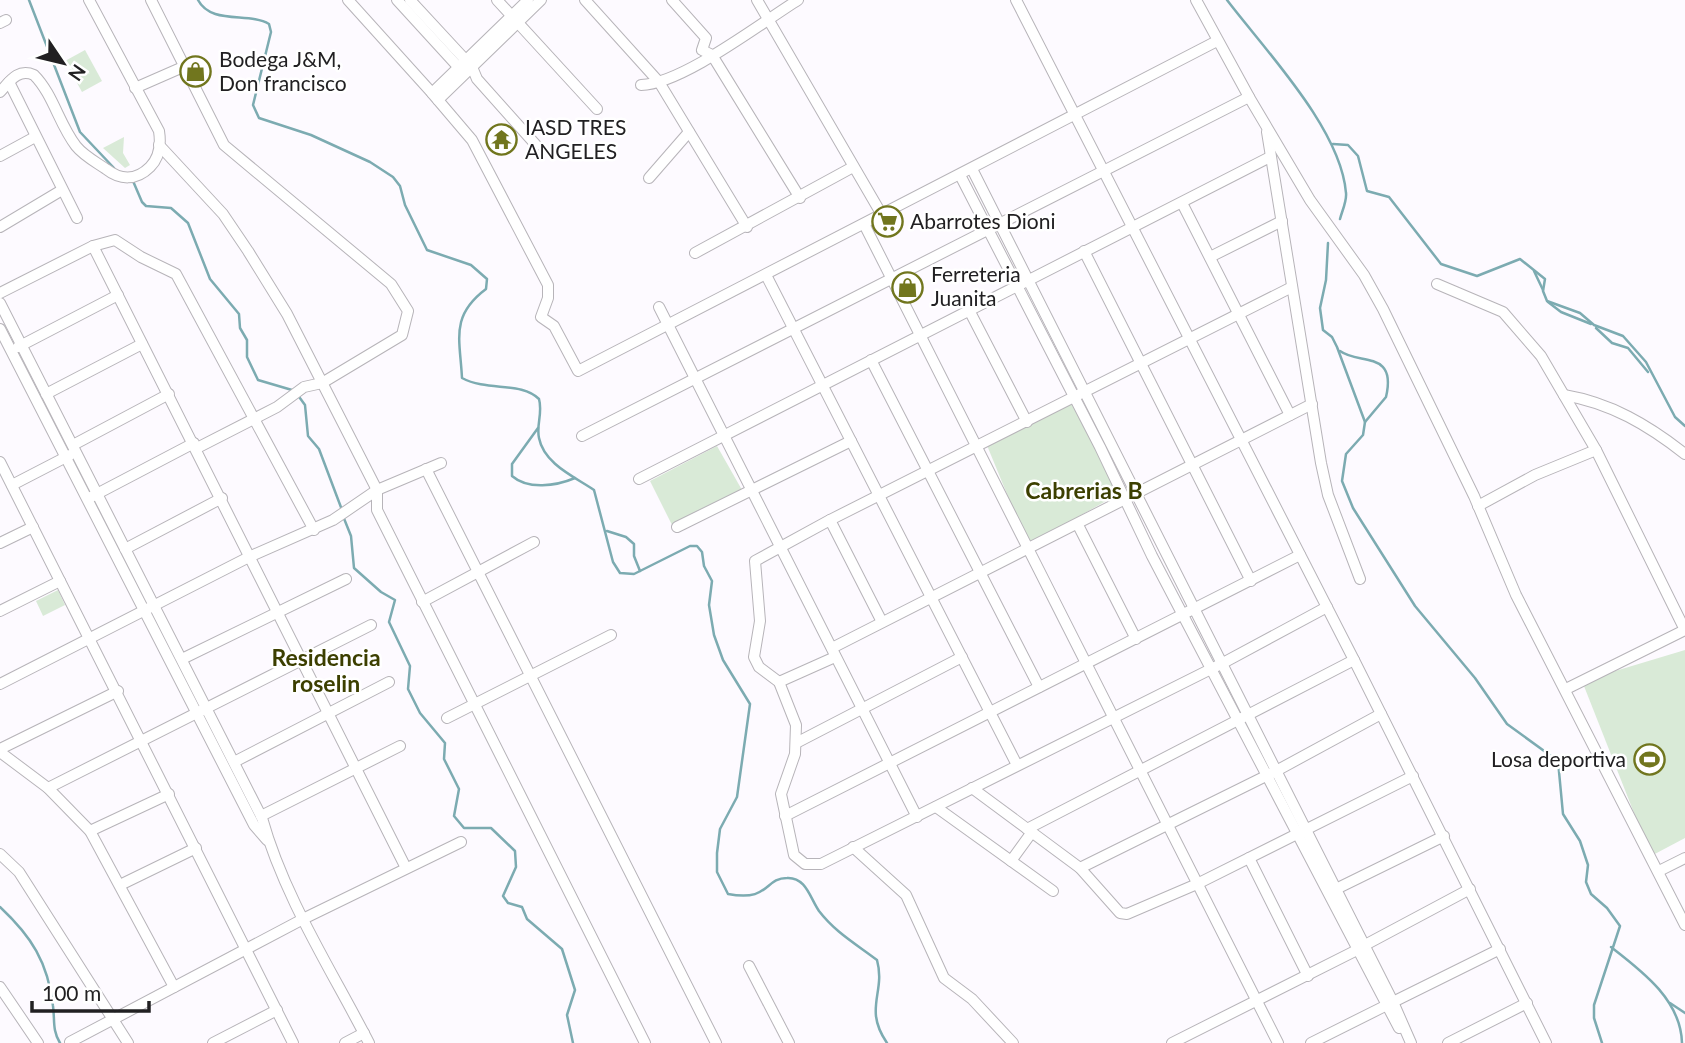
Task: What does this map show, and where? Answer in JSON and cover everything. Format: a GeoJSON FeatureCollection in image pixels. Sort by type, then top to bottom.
{"type":"FeatureCollection","features":[{"type":"Feature","properties":{"kind":"street"},"geometry":{"type":"LineString","coordinates":[[0,93],[9,82],[24,72],[34,75],[76,147],[115,176],[132,177],[147,169],[155,160],[159,131],[89,0]]}},
{"type":"Feature","properties":{"kind":"street"},"geometry":{"type":"LineString","coordinates":[[92,497],[255,418],[304,387],[322,383],[402,335],[408,312],[391,284],[224,145],[151,0]]}},
{"type":"Feature","properties":{"kind":"street"},"geometry":{"type":"LineString","coordinates":[[348,0],[472,140],[548,285],[548,298],[541,317],[554,326],[578,371],[666,323],[766,275],[1217,41]]}},
{"type":"Feature","properties":{"kind":"street"},"geometry":{"type":"LineString","coordinates":[[397,0],[477,79],[536,145]]}},
{"type":"Feature","properties":{"kind":"street"},"geometry":{"type":"LineString","coordinates":[[410,0],[465,67]]}},
{"type":"Feature","properties":{"kind":"street"},"geometry":{"type":"LineString","coordinates":[[497,0],[597,109]]}},
{"type":"Feature","properties":{"kind":"street"},"geometry":{"type":"LineString","coordinates":[[515,19],[528,0]]}},
{"type":"Feature","properties":{"kind":"street"},"geometry":{"type":"LineString","coordinates":[[435,97],[515,19],[541,0]]}},
{"type":"Feature","properties":{"kind":"street"},"geometry":{"type":"LineString","coordinates":[[585,0],[659,82],[747,227]]}},
{"type":"Feature","properties":{"kind":"street"},"geometry":{"type":"LineString","coordinates":[[671,0],[706,38],[702,50],[712,55],[800,198]]}},
{"type":"Feature","properties":{"kind":"street"},"geometry":{"type":"LineString","coordinates":[[757,0],[882,215]]}},
{"type":"Feature","properties":{"kind":"street"},"geometry":{"type":"LineString","coordinates":[[641,85],[659,82],[712,55],[798,0]]}},
{"type":"Feature","properties":{"kind":"street"},"geometry":{"type":"LineString","coordinates":[[1016,0],[1444,836],[1546,1043]]}},
{"type":"Feature","properties":{"kind":"street"},"geometry":{"type":"LineString","coordinates":[[1196,0],[1248,97],[1383,309],[1478,506],[1516,595],[1685,925]]}},
{"type":"Feature","properties":{"kind":"street"},"geometry":{"type":"LineString","coordinates":[[135,88],[183,67]]}},
{"type":"Feature","properties":{"kind":"street"},"geometry":{"type":"LineString","coordinates":[[9,82],[77,218]]}},
{"type":"Feature","properties":{"kind":"street"},"geometry":{"type":"LineString","coordinates":[[582,436],[1248,97]]}},
{"type":"Feature","properties":{"kind":"street"},"geometry":{"type":"LineString","coordinates":[[1266,126],[1328,495],[1360,579]]}},
{"type":"Feature","properties":{"kind":"street"},"geometry":{"type":"LineString","coordinates":[[649,178],[689,132]]}},
{"type":"Feature","properties":{"kind":"street"},"geometry":{"type":"LineString","coordinates":[[0,156],[36,137]]}},
{"type":"Feature","properties":{"kind":"street"},"geometry":{"type":"LineString","coordinates":[[159,145],[229,223],[287,314],[377,489],[377,510],[422,602],[645,1043]]}},
{"type":"Feature","properties":{"kind":"street"},"geometry":{"type":"LineString","coordinates":[[639,479],[1270,157]]}},
{"type":"Feature","properties":{"kind":"street"},"geometry":{"type":"LineString","coordinates":[[695,253],[853,167]]}},
{"type":"Feature","properties":{"kind":"street"},"geometry":{"type":"LineString","coordinates":[[972,169],[1022,282],[1131,497],[1152,556],[1223,663],[1249,716],[1271,773]]}},
{"type":"Feature","properties":{"kind":"street"},"geometry":{"type":"LineString","coordinates":[[960,175],[988,230],[1022,282]]}},
{"type":"Feature","properties":{"kind":"street"},"geometry":{"type":"LineString","coordinates":[[0,227],[62,190]]}},
{"type":"Feature","properties":{"kind":"street"},"geometry":{"type":"LineString","coordinates":[[1182,203],[1290,415]]}},
{"type":"Feature","properties":{"kind":"street"},"geometry":{"type":"LineString","coordinates":[[1210,257],[1282,221]]}},
{"type":"Feature","properties":{"kind":"street"},"geometry":{"type":"LineString","coordinates":[[864,224],[1115,715],[1278,1043]]}},
{"type":"Feature","properties":{"kind":"street"},"geometry":{"type":"LineString","coordinates":[[0,293],[93,246],[115,240],[141,257],[176,274],[314,530]]}},
{"type":"Feature","properties":{"kind":"street"},"geometry":{"type":"LineString","coordinates":[[93,246],[196,445],[327,714],[407,868]]}},
{"type":"Feature","properties":{"kind":"street"},"geometry":{"type":"LineString","coordinates":[[1084,251],[1251,581]]}},
{"type":"Feature","properties":{"kind":"street"},"geometry":{"type":"LineString","coordinates":[[766,275],[1017,765]]}},
{"type":"Feature","properties":{"kind":"street"},"geometry":{"type":"LineString","coordinates":[[1437,284],[1503,312],[1541,356],[1596,450],[1685,630],[1566,689]]}},
{"type":"Feature","properties":{"kind":"street"},"geometry":{"type":"LineString","coordinates":[[1292,287],[1240,316],[830,520],[755,561],[760,614],[754,652],[759,667],[779,681],[794,716],[795,754],[782,784],[785,816],[794,855],[805,864],[821,864],[1223,663],[1327,607]]}},
{"type":"Feature","properties":{"kind":"street"},"geometry":{"type":"LineString","coordinates":[[16,347],[118,295]]}},
{"type":"Feature","properties":{"kind":"street"},"geometry":{"type":"LineString","coordinates":[[0,303],[16,347],[71,451]]}},
{"type":"Feature","properties":{"kind":"street"},"geometry":{"type":"LineString","coordinates":[[659,307],[694,381],[917,817]]}},
{"type":"Feature","properties":{"kind":"street"},"geometry":{"type":"LineString","coordinates":[[970,310],[1027,422]]}},
{"type":"Feature","properties":{"kind":"street"},"geometry":{"type":"LineString","coordinates":[[0,328],[47,394],[144,612],[234,762],[261,816],[269,843],[366,1038],[345,1043]]}},
{"type":"Feature","properties":{"kind":"street"},"geometry":{"type":"LineString","coordinates":[[47,394],[142,344]]}},
{"type":"Feature","properties":{"kind":"street"},"geometry":{"type":"LineString","coordinates":[[871,360],[1039,687]]}},
{"type":"Feature","properties":{"kind":"street"},"geometry":{"type":"LineString","coordinates":[[6,481],[71,451],[169,394]]}},
{"type":"Feature","properties":{"kind":"street"},"geometry":{"type":"LineString","coordinates":[[1564,396],[1594,401],[1650,426],[1685,454]]}},
{"type":"Feature","properties":{"kind":"street"},"geometry":{"type":"LineString","coordinates":[[779,681],[930,597],[1078,525],[1312,404]]}},
{"type":"Feature","properties":{"kind":"street"},"geometry":{"type":"LineString","coordinates":[[677,527],[851,440]]}},
{"type":"Feature","properties":{"kind":"street"},"geometry":{"type":"LineString","coordinates":[[1478,506],[1535,475],[1596,450]]}},
{"type":"Feature","properties":{"kind":"street"},"geometry":{"type":"LineString","coordinates":[[0,462],[6,481],[33,527],[118,691],[293,1043]]}},
{"type":"Feature","properties":{"kind":"street"},"geometry":{"type":"LineString","coordinates":[[0,684],[251,556],[314,530],[357,505],[377,489],[441,463]]}},
{"type":"Feature","properties":{"kind":"street"},"geometry":{"type":"LineString","coordinates":[[426,469],[716,1043]]}},
{"type":"Feature","properties":{"kind":"street"},"geometry":{"type":"LineString","coordinates":[[92,497],[125,549],[155,606],[182,659],[201,710],[254,825],[269,843]]}},
{"type":"Feature","properties":{"kind":"street"},"geometry":{"type":"LineString","coordinates":[[125,549],[222,498]]}},
{"type":"Feature","properties":{"kind":"street"},"geometry":{"type":"LineString","coordinates":[[830,520],[882,622]]}},
{"type":"Feature","properties":{"kind":"street"},"geometry":{"type":"LineString","coordinates":[[1078,525],[1136,639]]}},
{"type":"Feature","properties":{"kind":"street"},"geometry":{"type":"LineString","coordinates":[[0,543],[33,527]]}},
{"type":"Feature","properties":{"kind":"street"},"geometry":{"type":"LineString","coordinates":[[422,602],[534,542]]}},
{"type":"Feature","properties":{"kind":"street"},"geometry":{"type":"LineString","coordinates":[[785,816],[1300,555]]}},
{"type":"Feature","properties":{"kind":"street"},"geometry":{"type":"LineString","coordinates":[[182,659],[346,579]]}},
{"type":"Feature","properties":{"kind":"street"},"geometry":{"type":"LineString","coordinates":[[0,611],[60,582]]}},
{"type":"Feature","properties":{"kind":"street"},"geometry":{"type":"LineString","coordinates":[[1190,613],[1211,668],[1238,722],[1271,773],[1409,1043]]}},
{"type":"Feature","properties":{"kind":"street"},"geometry":{"type":"LineString","coordinates":[[48,788],[372,625]]}},
{"type":"Feature","properties":{"kind":"street"},"geometry":{"type":"LineString","coordinates":[[447,718],[611,635]]}},
{"type":"Feature","properties":{"kind":"street"},"geometry":{"type":"LineString","coordinates":[[796,743],[962,657]]}},
{"type":"Feature","properties":{"kind":"street"},"geometry":{"type":"LineString","coordinates":[[1011,861],[1030,831],[1141,768],[1238,722],[1354,660]]}},
{"type":"Feature","properties":{"kind":"street"},"geometry":{"type":"LineString","coordinates":[[234,762],[389,682]]}},
{"type":"Feature","properties":{"kind":"street"},"geometry":{"type":"LineString","coordinates":[[118,691],[0,751],[48,788],[90,831],[174,987]]}},
{"type":"Feature","properties":{"kind":"street"},"geometry":{"type":"LineString","coordinates":[[1080,868],[1271,773],[1381,714]]}},
{"type":"Feature","properties":{"kind":"street"},"geometry":{"type":"LineString","coordinates":[[261,816],[400,746]]}},
{"type":"Feature","properties":{"kind":"street"},"geometry":{"type":"LineString","coordinates":[[972,788],[1080,868],[1119,912],[1127,914],[1197,884],[1413,776]]}},
{"type":"Feature","properties":{"kind":"street"},"geometry":{"type":"LineString","coordinates":[[90,831],[170,794]]}},
{"type":"Feature","properties":{"kind":"street"},"geometry":{"type":"LineString","coordinates":[[936,807],[1054,891]]}},
{"type":"Feature","properties":{"kind":"street"},"geometry":{"type":"LineString","coordinates":[[1301,830],[1336,889],[1360,948]]}},
{"type":"Feature","properties":{"kind":"street"},"geometry":{"type":"LineString","coordinates":[[1336,889],[1444,836]]}},
{"type":"Feature","properties":{"kind":"street"},"geometry":{"type":"LineString","coordinates":[[70,1042],[305,918],[461,842]]}},
{"type":"Feature","properties":{"kind":"street"},"geometry":{"type":"LineString","coordinates":[[853,847],[906,895],[944,978],[972,999],[1013,1043]]}},
{"type":"Feature","properties":{"kind":"street"},"geometry":{"type":"LineString","coordinates":[[120,885],[196,849]]}},
{"type":"Feature","properties":{"kind":"street"},"geometry":{"type":"LineString","coordinates":[[0,854],[19,872],[128,1043]]}},
{"type":"Feature","properties":{"kind":"street"},"geometry":{"type":"LineString","coordinates":[[1249,858],[1308,976]]}},
{"type":"Feature","properties":{"kind":"street"},"geometry":{"type":"LineString","coordinates":[[1659,871],[1685,858]]}},
{"type":"Feature","properties":{"kind":"street"},"geometry":{"type":"LineString","coordinates":[[1172,1043],[1308,976],[1470,889]]}},
{"type":"Feature","properties":{"kind":"street"},"geometry":{"type":"LineString","coordinates":[[1311,1043],[1500,949]]}},
{"type":"Feature","properties":{"kind":"street"},"geometry":{"type":"LineString","coordinates":[[750,966],[789,1043]]}},
{"type":"Feature","properties":{"kind":"street"},"geometry":{"type":"LineString","coordinates":[[0,987],[38,1043]]}},
{"type":"Feature","properties":{"kind":"street"},"geometry":{"type":"LineString","coordinates":[[1448,1043],[1527,1003]]}},
{"type":"Feature","properties":{"kind":"street"},"geometry":{"type":"LineString","coordinates":[[213,1043],[276,1010]]}},
{"type":"Feature","properties":{"kind":"green space"},"geometry":{"type":"Polygon","coordinates":[[[85,50],[102,81],[82,92],[65,61],[85,50]]]}},
{"type":"Feature","properties":{"kind":"green space"},"geometry":{"type":"Polygon","coordinates":[[[124,137],[123,153],[130,165],[125,168],[103,148],[124,137]]]}},
{"type":"Feature","properties":{"kind":"green space"},"geometry":{"type":"Polygon","coordinates":[[[1069,400],[1122,492],[1028,545],[986,443],[1069,400]]]}},
{"type":"Feature","properties":{"kind":"green space"},"geometry":{"type":"Polygon","coordinates":[[[717,446],[742,490],[672,525],[650,481],[717,446]]]}},
{"type":"Feature","properties":{"kind":"green space"},"geometry":{"type":"Polygon","coordinates":[[[58,590],[65,605],[43,616],[36,601],[58,590]]]}},
{"type":"Feature","properties":{"kind":"green space","name":"Losa deportiva"},"geometry":{"type":"Polygon","coordinates":[[[1685,650],[1685,838],[1651,856],[1582,681],[1685,650]]]}},
{"type":"Feature","properties":{"kind":"waterway"},"geometry":{"type":"LineString","coordinates":[[29,0],[80,132],[114,168]]}},
{"type":"Feature","properties":{"kind":"waterway"},"geometry":{"type":"LineString","coordinates":[[198,0],[212,13],[269,24],[271,32],[253,105],[259,118],[311,135],[370,162],[393,177],[400,186],[405,205],[427,250],[471,265],[487,279],[486,289],[475,299],[462,319],[459,340],[462,378],[482,385],[523,390],[539,399],[538,433],[542,447],[561,469],[594,490],[613,562],[620,573],[634,574],[690,546],[697,546],[702,552],[704,566],[712,581],[709,605],[714,635],[723,660],[750,704],[737,797],[720,829],[717,872],[728,894],[752,895],[780,879],[787,878],[799,881],[807,889],[819,911],[832,925],[877,960],[877,1020],[887,1043]]}},
{"type":"Feature","properties":{"kind":"waterway"},"geometry":{"type":"LineString","coordinates":[[1227,0],[1299,91],[1331,143],[1341,168],[1346,193],[1340,219]]}},
{"type":"Feature","properties":{"kind":"waterway"},"geometry":{"type":"LineString","coordinates":[[1333,144],[1348,145],[1358,156],[1367,191],[1389,197],[1441,264],[1477,276],[1520,259],[1545,279],[1543,291],[1547,301],[1580,313],[1594,325],[1623,336],[1646,362],[1675,417],[1685,426]]}},
{"type":"Feature","properties":{"kind":"waterway"},"geometry":{"type":"LineString","coordinates":[[133,181],[146,206],[171,208],[188,223],[210,279],[239,314],[240,328],[247,340],[247,357],[258,380],[292,390]]}},
{"type":"Feature","properties":{"kind":"waterway"},"geometry":{"type":"LineString","coordinates":[[1328,243],[1326,280],[1320,308],[1323,330],[1332,337],[1337,347],[1365,422],[1363,435],[1346,454],[1342,481],[1353,508],[1415,606],[1475,678],[1507,724],[1558,761],[1563,814],[1580,841],[1588,865],[1586,882],[1591,894],[1607,908],[1620,926],[1594,1005],[1594,1018],[1602,1043]]}},
{"type":"Feature","properties":{"kind":"waterway"},"geometry":{"type":"LineString","coordinates":[[1534,271],[1543,290]]}},
{"type":"Feature","properties":{"kind":"waterway"},"geometry":{"type":"LineString","coordinates":[[1548,302],[1561,312],[1591,324]]}},
{"type":"Feature","properties":{"kind":"waterway"},"geometry":{"type":"LineString","coordinates":[[1596,328],[1612,343],[1628,348],[1648,372]]}},
{"type":"Feature","properties":{"kind":"waterway"},"geometry":{"type":"LineString","coordinates":[[1340,351],[1381,365],[1386,372],[1386,397],[1365,422]]}},
{"type":"Feature","properties":{"kind":"waterway"},"geometry":{"type":"LineString","coordinates":[[297,394],[305,405],[308,436],[319,449],[342,510]]}},
{"type":"Feature","properties":{"kind":"waterway"},"geometry":{"type":"LineString","coordinates":[[538,428],[512,464],[512,476],[534,485],[559,483],[575,478]]}},
{"type":"Feature","properties":{"kind":"waterway"},"geometry":{"type":"LineString","coordinates":[[343,516],[351,536],[354,568],[381,592],[395,600],[389,622],[410,666],[408,689],[420,713],[445,743],[444,759],[459,789],[454,816],[464,828],[491,828],[515,851],[516,867],[503,896],[508,903],[522,907],[527,919],[562,949],[575,990],[567,1015],[573,1043]]}},
{"type":"Feature","properties":{"kind":"waterway"},"geometry":{"type":"LineString","coordinates":[[607,531],[626,537],[634,544],[634,556],[640,571]]}},
{"type":"Feature","properties":{"kind":"waterway"},"geometry":{"type":"LineString","coordinates":[[0,907],[29,939],[42,963],[51,990],[55,1029],[60,1043]]}},
{"type":"Feature","properties":{"kind":"waterway"},"geometry":{"type":"LineString","coordinates":[[1611,947],[1647,977],[1667,1000],[1675,1013],[1682,1043]]}},
{"type":"Feature","properties":{"kind":"waterway"},"geometry":{"type":"LineString","coordinates":[[1670,1003],[1685,1013]]}},
{"type":"Feature","properties":{"kind":"place","name":"Bodega J&M, Don francisco"},"geometry":{"type":"Point","coordinates":[196,72]}},
{"type":"Feature","properties":{"kind":"place","name":"IASD TRES ANGELES"},"geometry":{"type":"Point","coordinates":[502,140]}},
{"type":"Feature","properties":{"kind":"place","name":"Abarrotes Dioni"},"geometry":{"type":"Point","coordinates":[887,222]}},
{"type":"Feature","properties":{"kind":"place","name":"Ferreteria Juanita"},"geometry":{"type":"Point","coordinates":[908,287]}},
{"type":"Feature","properties":{"kind":"place","name":"Losa deportiva"},"geometry":{"type":"Point","coordinates":[1649,760]}},
{"type":"Feature","properties":{"kind":"district","name":"Cabrerias B"},"geometry":{"type":"Point","coordinates":[1084,491]}},
{"type":"Feature","properties":{"kind":"district","name":"Residencia roselin"},"geometry":{"type":"Point","coordinates":[326,671]}}]}
